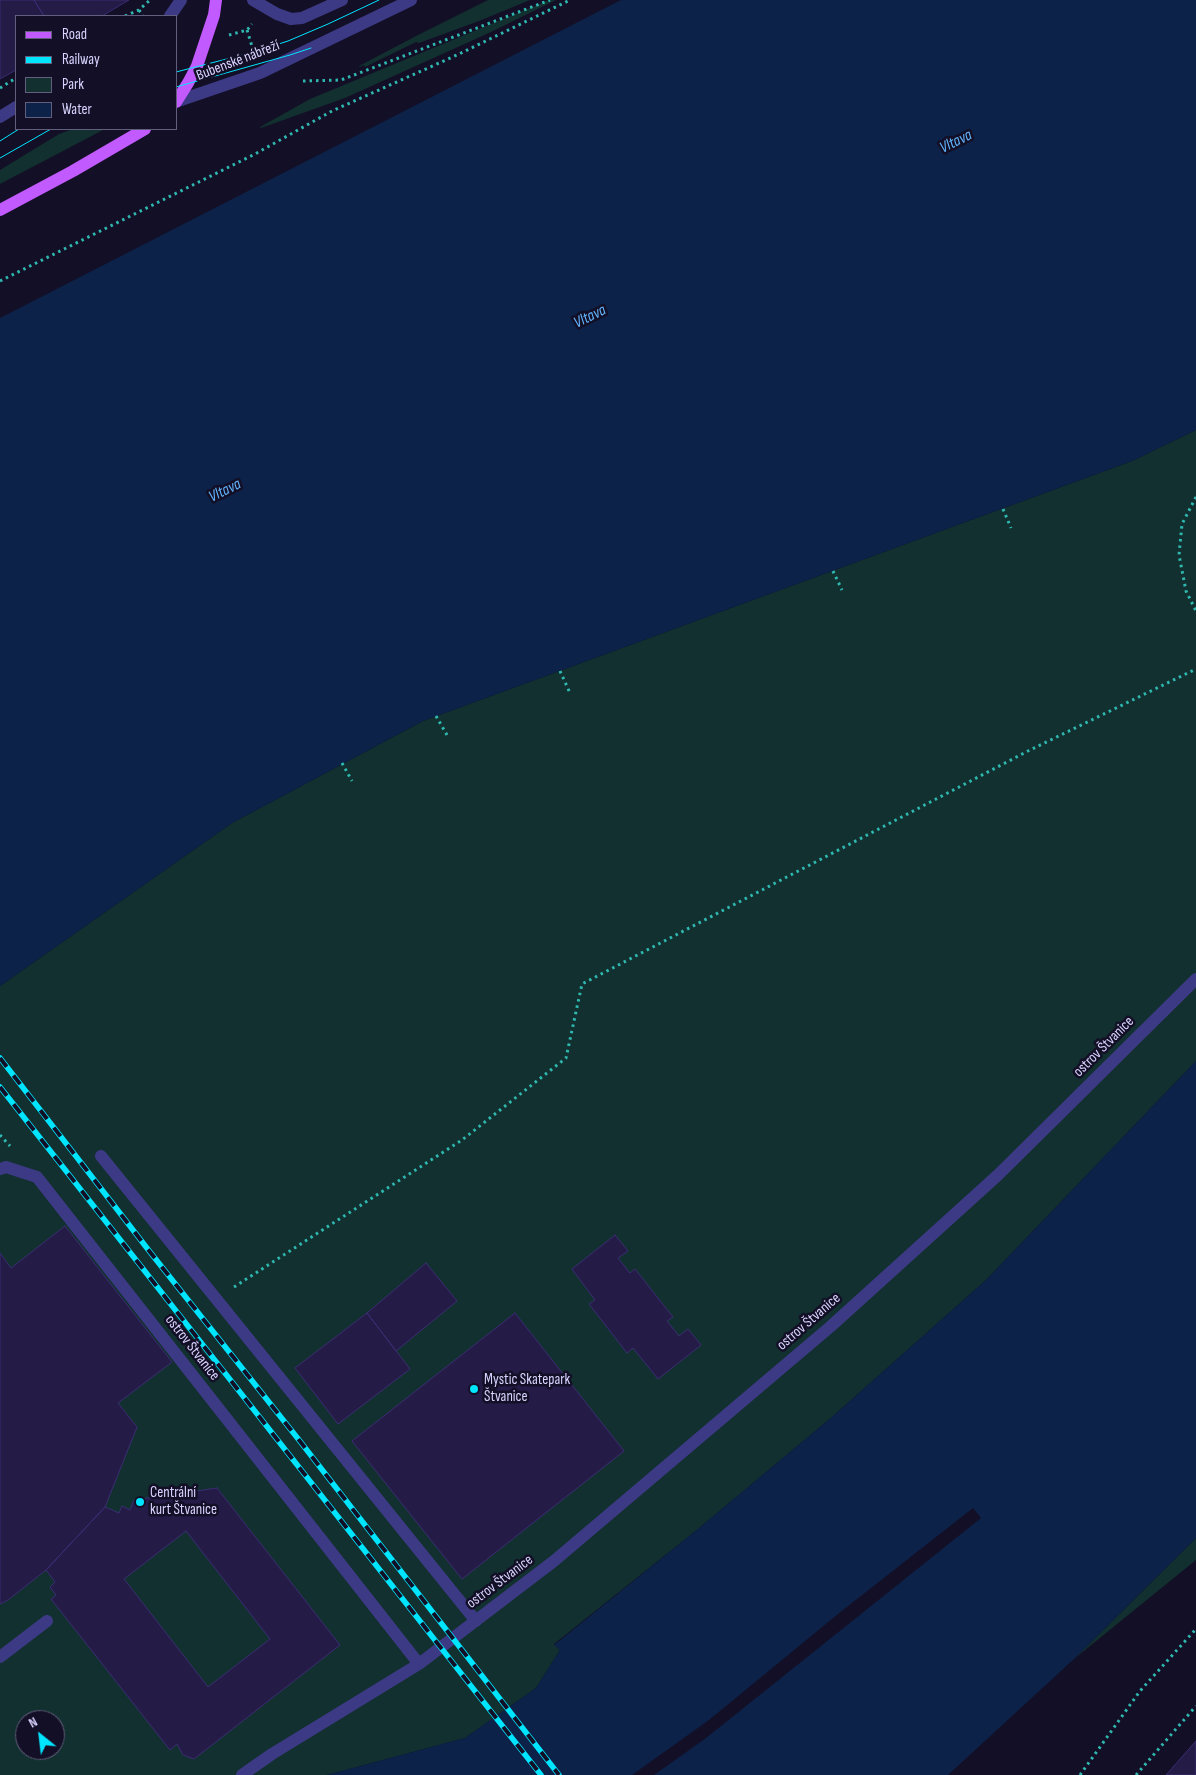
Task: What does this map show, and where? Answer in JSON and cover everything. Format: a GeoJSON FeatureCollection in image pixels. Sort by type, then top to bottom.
{"type":"FeatureCollection","features":[{"type":"Feature","properties":{"kind":"main road"},"geometry":{"type":"LineString","coordinates":[[178,99],[197,66],[211,24],[216,0]]}},
{"type":"Feature","properties":{"kind":"main road"},"geometry":{"type":"LineString","coordinates":[[0,210],[73,171],[143,130]]}},
{"type":"Feature","properties":{"kind":"street"},"geometry":{"type":"LineString","coordinates":[[171,15],[181,0]]}},
{"type":"Feature","properties":{"kind":"street","name":"Bubenské nábřeží"},"geometry":{"type":"LineString","coordinates":[[253,0],[277,14],[291,19],[302,18],[342,0]]}},
{"type":"Feature","properties":{"kind":"street","name":"Bubenské nábřeží"},"geometry":{"type":"LineString","coordinates":[[178,101],[260,73],[411,0]]}},
{"type":"Feature","properties":{"kind":"street"},"geometry":{"type":"LineString","coordinates":[[0,117],[15,108]]}},
{"type":"Feature","properties":{"kind":"street","name":"ostrov Štvanice"},"geometry":{"type":"LineString","coordinates":[[242,1775],[272,1754],[419,1664],[554,1561],[830,1327],[998,1175],[1196,979]]}},
{"type":"Feature","properties":{"kind":"street"},"geometry":{"type":"LineString","coordinates":[[101,1156],[476,1621]]}},
{"type":"Feature","properties":{"kind":"street","name":"ostrov Štvanice"},"geometry":{"type":"LineString","coordinates":[[0,1169],[6,1167],[37,1177],[419,1664]]}},
{"type":"Feature","properties":{"kind":"street"},"geometry":{"type":"LineString","coordinates":[[0,1657],[47,1621]]}},
{"type":"Feature","properties":{"kind":"path"},"geometry":{"type":"LineString","coordinates":[[128,15],[138,10],[150,0]]}},
{"type":"Feature","properties":{"kind":"path"},"geometry":{"type":"LineString","coordinates":[[303,81],[341,80],[550,0]]}},
{"type":"Feature","properties":{"kind":"path"},"geometry":{"type":"LineString","coordinates":[[0,281],[254,154],[332,111],[457,55],[570,0]]}},
{"type":"Feature","properties":{"kind":"path"},"geometry":{"type":"LineString","coordinates":[[138,10],[142,15]]}},
{"type":"Feature","properties":{"kind":"path"},"geometry":{"type":"LineString","coordinates":[[0,88],[15,79]]}},
{"type":"Feature","properties":{"kind":"path"},"geometry":{"type":"LineString","coordinates":[[1196,497],[1182,524],[1179,555],[1186,591],[1196,611]]}},
{"type":"Feature","properties":{"kind":"path"},"geometry":{"type":"LineString","coordinates":[[1003,509],[1011,528]]}},
{"type":"Feature","properties":{"kind":"path"},"geometry":{"type":"LineString","coordinates":[[833,571],[842,590]]}},
{"type":"Feature","properties":{"kind":"path"},"geometry":{"type":"LineString","coordinates":[[216,1299],[462,1140],[566,1058],[582,984],[1028,751],[1196,669]]}},
{"type":"Feature","properties":{"kind":"path"},"geometry":{"type":"LineString","coordinates":[[560,671],[570,693]]}},
{"type":"Feature","properties":{"kind":"path"},"geometry":{"type":"LineString","coordinates":[[436,716],[447,736]]}},
{"type":"Feature","properties":{"kind":"path"},"geometry":{"type":"LineString","coordinates":[[342,763],[352,781]]}},
{"type":"Feature","properties":{"kind":"path"},"geometry":{"type":"LineString","coordinates":[[1080,1775],[1140,1691],[1196,1629]]}},
{"type":"Feature","properties":{"kind":"path"},"geometry":{"type":"LineString","coordinates":[[1136,1775],[1196,1706]]}},
{"type":"Feature","properties":{"kind":"green space"},"geometry":{"type":"Polygon","coordinates":[[[488,0],[530,0],[479,21],[419,43],[416,42],[365,67],[364,65],[359,66],[418,35],[488,0]]]}},
{"type":"Feature","properties":{"kind":"green space"},"geometry":{"type":"Polygon","coordinates":[[[549,0],[556,0],[491,32],[345,98],[260,127],[310,99],[549,0]]]}},
{"type":"Feature","properties":{"kind":"green space"},"geometry":{"type":"Polygon","coordinates":[[[70,130],[103,130],[0,184],[0,170],[59,134],[70,130]]]}},
{"type":"Feature","properties":{"kind":"green space"},"geometry":{"type":"Polygon","coordinates":[[[1196,430],[1196,1061],[986,1280],[832,1417],[698,1529],[554,1644],[560,1650],[536,1688],[465,1738],[327,1775],[0,1775],[0,986],[232,823],[423,721],[1132,461],[1196,430]]]}},
{"type":"Feature","properties":{"kind":"green space"},"geometry":{"type":"Polygon","coordinates":[[[1196,1538],[1196,1560],[1074,1659],[1196,1538]]]}},
{"type":"Feature","properties":{"kind":"water","name":"Vltava"},"geometry":{"type":"Polygon","coordinates":[[[621,0],[1196,0],[1196,430],[1132,461],[423,721],[232,823],[0,986],[0,318],[621,0]]]}},
{"type":"Feature","properties":{"kind":"water"},"geometry":{"type":"Polygon","coordinates":[[[1196,1061],[1196,1538],[1074,1659],[948,1775],[654,1775],[706,1738],[981,1518],[973,1508],[838,1614],[709,1720],[632,1775],[327,1775],[465,1738],[536,1688],[560,1650],[554,1645],[698,1529],[832,1417],[986,1280],[1196,1061]]]}},
{"type":"Feature","properties":{"kind":"building"},"geometry":{"type":"Polygon","coordinates":[[[0,0],[34,0],[43,15],[15,15],[15,71],[0,79],[0,0]]]}},
{"type":"Feature","properties":{"kind":"building"},"geometry":{"type":"Polygon","coordinates":[[[34,0],[129,0],[104,15],[43,15],[34,0]]]}},
{"type":"Feature","properties":{"kind":"building"},"geometry":{"type":"Polygon","coordinates":[[[65,1226],[172,1362],[118,1403],[137,1427],[105,1507],[46,1570],[8,1600],[0,1604],[0,1253],[11,1268],[65,1226]]]}},
{"type":"Feature","properties":{"kind":"building"},"geometry":{"type":"Polygon","coordinates":[[[615,1235],[628,1251],[618,1258],[630,1273],[635,1269],[673,1317],[667,1321],[679,1336],[688,1329],[701,1345],[658,1379],[633,1348],[627,1353],[589,1304],[595,1300],[572,1269],[615,1235]]]}},
{"type":"Feature","properties":{"kind":"building"},"geometry":{"type":"Polygon","coordinates":[[[426,1263],[457,1301],[396,1351],[367,1313],[426,1263]]]}},
{"type":"Feature","properties":{"kind":"building"},"geometry":{"type":"Polygon","coordinates":[[[367,1313],[410,1369],[338,1424],[295,1368],[367,1313]]]}},
{"type":"Feature","properties":{"kind":"building"},"geometry":{"type":"Polygon","coordinates":[[[515,1313],[624,1451],[462,1579],[352,1441],[515,1313]]]}},
{"type":"Feature","properties":{"kind":"building"},"geometry":{"type":"Polygon","coordinates":[[[217,1488],[340,1645],[194,1759],[183,1755],[177,1744],[170,1750],[51,1599],[56,1595],[50,1587],[55,1582],[46,1570],[105,1507],[119,1513],[122,1506],[130,1510],[134,1500],[217,1488]],[[186,1531],[124,1579],[208,1687],[270,1639],[186,1531]]]}},
{"type":"Feature","properties":{"kind":"building"},"geometry":{"type":"Polygon","coordinates":[[[1196,1741],[1196,1775],[1166,1775],[1196,1741]]]}},
{"type":"Feature","properties":{"kind":"tram line"},"geometry":{"type":"LineString","coordinates":[[178,71],[254,52],[288,41],[379,0]]}},
{"type":"Feature","properties":{"kind":"tram line"},"geometry":{"type":"LineString","coordinates":[[178,86],[311,48]]}},
{"type":"Feature","properties":{"kind":"tram line"},"geometry":{"type":"LineString","coordinates":[[0,141],[17,130]]}},
{"type":"Feature","properties":{"kind":"tram line"},"geometry":{"type":"LineString","coordinates":[[0,158],[49,130]]}},
{"type":"Feature","properties":{"kind":"railway"},"geometry":{"type":"LineString","coordinates":[[0,1058],[559,1775]]}},
{"type":"Feature","properties":{"kind":"railway"},"geometry":{"type":"LineString","coordinates":[[0,1087],[541,1775]]}},
{"type":"Feature","properties":{"kind":"place","name":"Mystic Skatepark Štvanice"},"geometry":{"type":"Point","coordinates":[474,1389]}},
{"type":"Feature","properties":{"kind":"place","name":"Centrální kurt Štvanice"},"geometry":{"type":"Point","coordinates":[140,1502]}}]}
